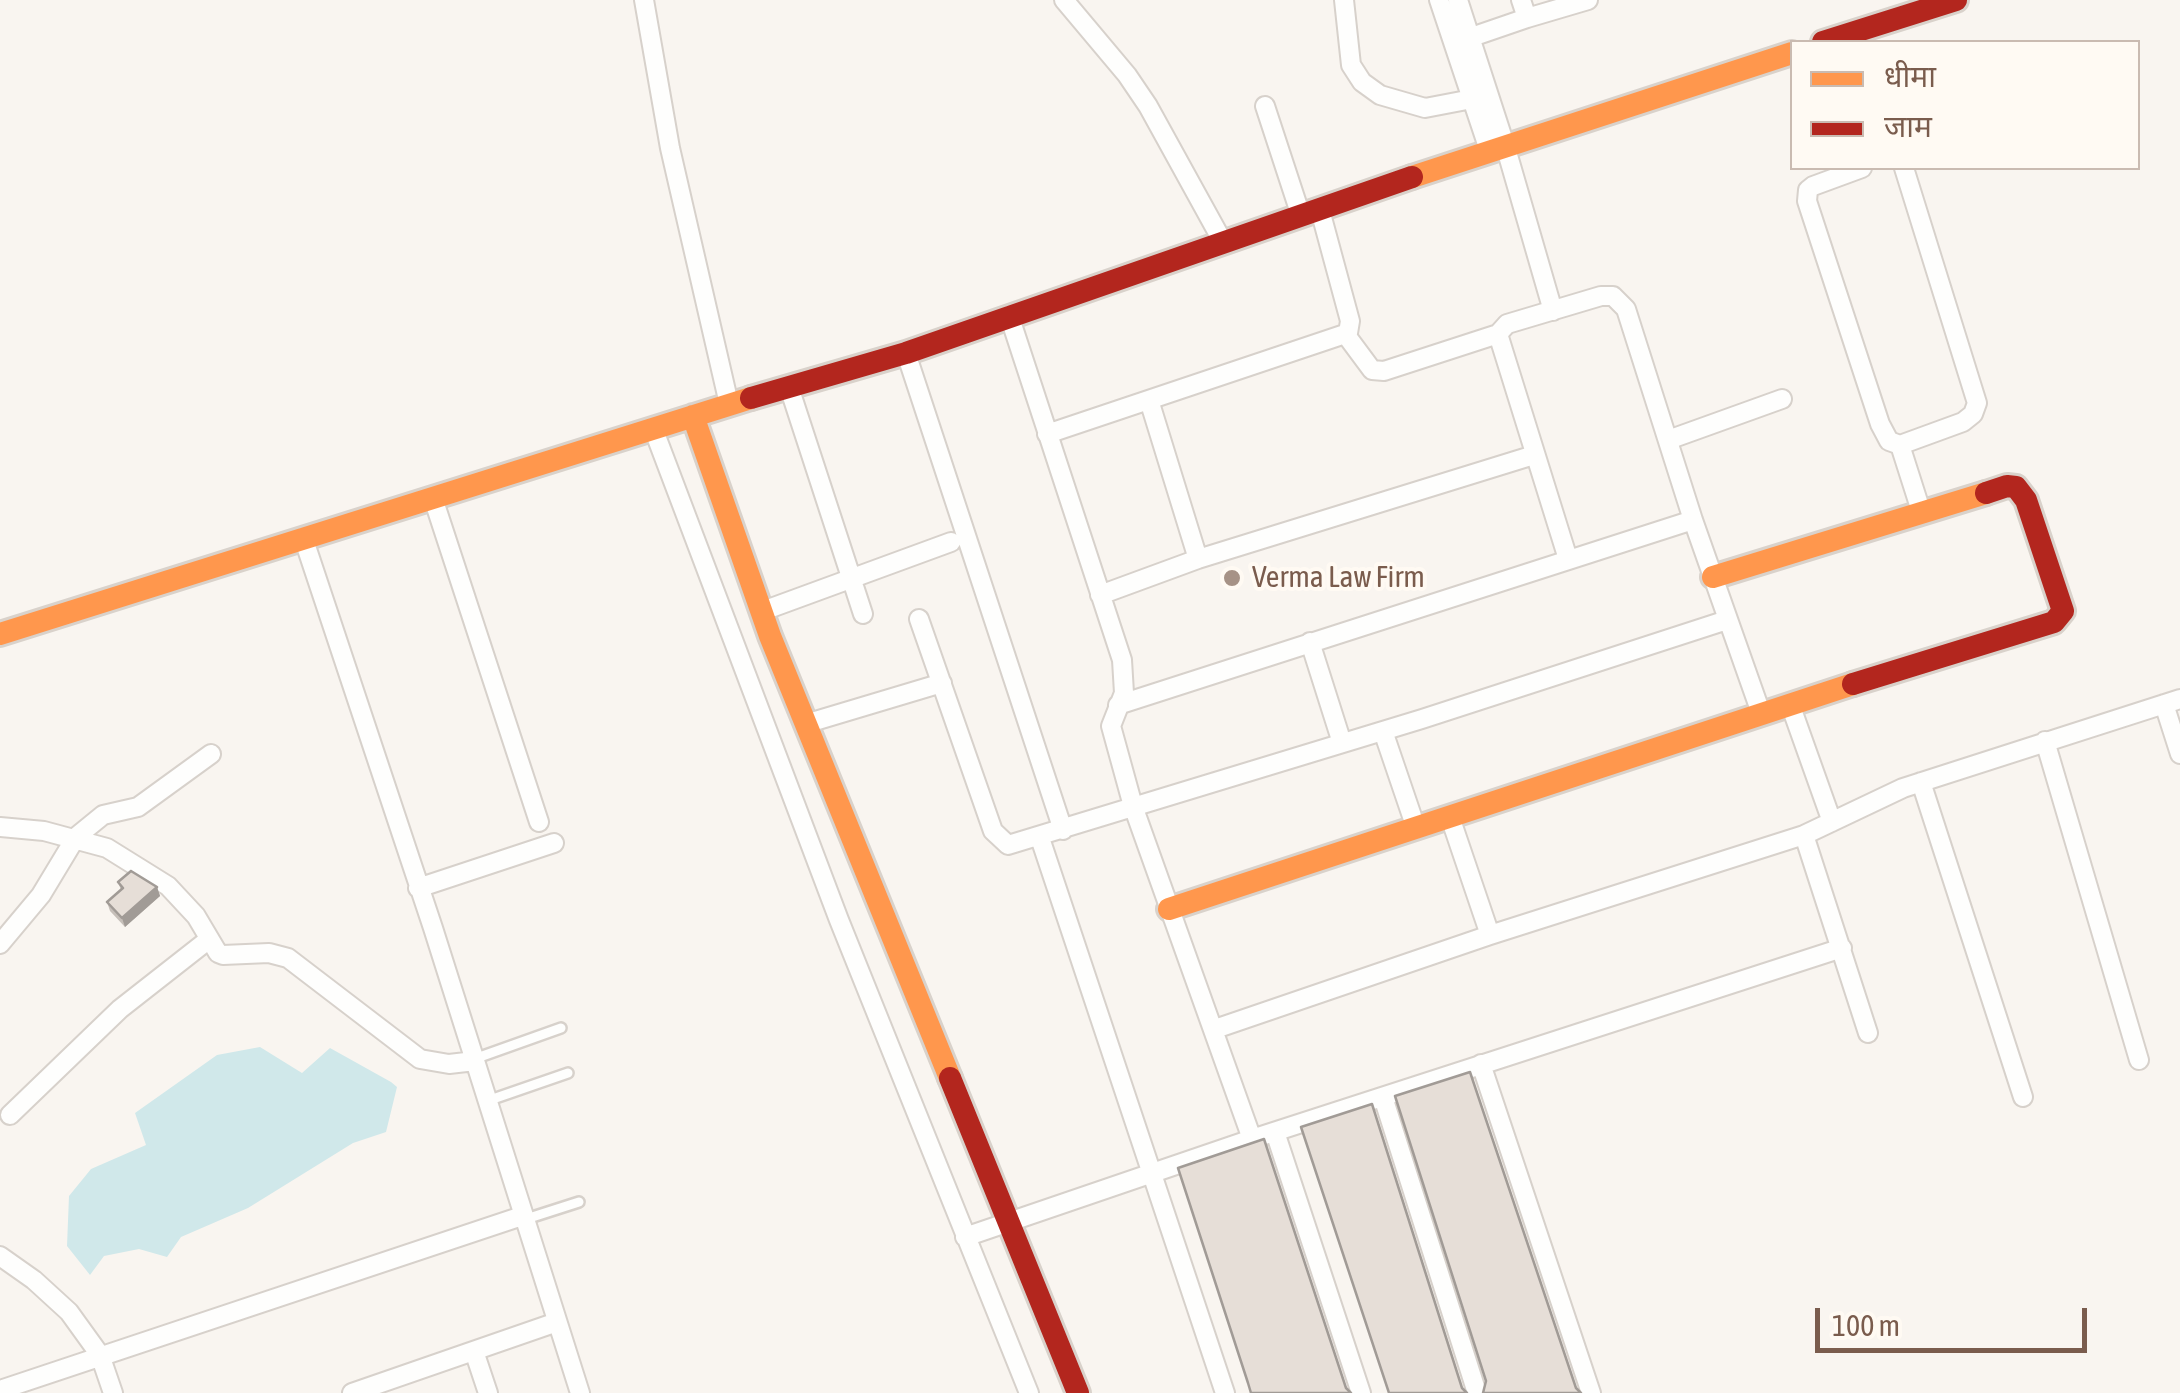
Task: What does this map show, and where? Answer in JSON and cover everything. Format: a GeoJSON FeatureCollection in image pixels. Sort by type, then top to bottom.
{"type":"FeatureCollection","features":[{"type":"Feature","properties":{"kind":"street"},"geometry":{"type":"LineString","coordinates":[[644,0],[670,148],[729,404]]}},
{"type":"Feature","properties":{"kind":"street"},"geometry":{"type":"LineString","coordinates":[[1064,0],[1137,90],[1224,244]]}},
{"type":"Feature","properties":{"kind":"street"},"geometry":{"type":"LineString","coordinates":[[1344,0],[1351,65],[1362,82],[1380,95],[1425,108],[1472,98]]}},
{"type":"Feature","properties":{"kind":"street"},"geometry":{"type":"LineString","coordinates":[[1439,0],[1462,40],[1553,311]]}},
{"type":"Feature","properties":{"kind":"street"},"geometry":{"type":"LineString","coordinates":[[1458,0],[1472,98],[1497,147]]}},
{"type":"Feature","properties":{"kind":"street"},"geometry":{"type":"LineString","coordinates":[[1462,40],[1524,9],[1588,0]]}},
{"type":"Feature","properties":{"kind":"street"},"geometry":{"type":"LineString","coordinates":[[1858,37],[1956,0]]}},
{"type":"Feature","properties":{"kind":"street"},"geometry":{"type":"LineString","coordinates":[[0,634],[729,404],[906,353],[1497,147],[1790,54]]}},
{"type":"Feature","properties":{"kind":"street"},"geometry":{"type":"LineString","coordinates":[[1265,106],[1350,321],[1346,334]]}},
{"type":"Feature","properties":{"kind":"street"},"geometry":{"type":"LineString","coordinates":[[1856,170],[1812,186],[1806,201],[1880,424],[1889,441],[1900,445],[1962,422],[1973,414],[1976,403],[1905,170]]}},
{"type":"Feature","properties":{"kind":"street"},"geometry":{"type":"LineString","coordinates":[[1346,334],[1372,370],[1384,371],[1498,334],[1508,324],[1601,296],[1620,300],[1761,713]]}},
{"type":"Feature","properties":{"kind":"street"},"geometry":{"type":"LineString","coordinates":[[1008,315],[1125,674],[1124,693],[1111,726],[1133,806],[1252,1139]]}},
{"type":"Feature","properties":{"kind":"street"},"geometry":{"type":"LineString","coordinates":[[1047,434],[1346,334]]}},
{"type":"Feature","properties":{"kind":"street"},"geometry":{"type":"LineString","coordinates":[[1498,334],[1568,559]]}},
{"type":"Feature","properties":{"kind":"street"},"geometry":{"type":"LineString","coordinates":[[906,353],[1063,830]]}},
{"type":"Feature","properties":{"kind":"street"},"geometry":{"type":"LineString","coordinates":[[788,387],[863,614]]}},
{"type":"Feature","properties":{"kind":"street"},"geometry":{"type":"LineString","coordinates":[[1668,440],[1782,399]]}},
{"type":"Feature","properties":{"kind":"street"},"geometry":{"type":"LineString","coordinates":[[1148,400],[1198,558]]}},
{"type":"Feature","properties":{"kind":"street"},"geometry":{"type":"LineString","coordinates":[[693,416],[760,612],[1078,1393]]}},
{"type":"Feature","properties":{"kind":"street"},"geometry":{"type":"LineString","coordinates":[[653,428],[832,902],[1029,1393]]}},
{"type":"Feature","properties":{"kind":"street"},"geometry":{"type":"LineString","coordinates":[[1900,445],[1922,511]]}},
{"type":"Feature","properties":{"kind":"street"},"geometry":{"type":"LineString","coordinates":[[1100,595],[1198,558],[1534,455]]}},
{"type":"Feature","properties":{"kind":"street"},"geometry":{"type":"LineString","coordinates":[[1169,909],[1761,713],[2054,622],[2062,615],[2060,597],[2026,500],[2016,487],[1992,488],[1713,576]]}},
{"type":"Feature","properties":{"kind":"street"},"geometry":{"type":"LineString","coordinates":[[433,498],[539,822]]}},
{"type":"Feature","properties":{"kind":"street"},"geometry":{"type":"LineString","coordinates":[[1118,705],[1694,520]]}},
{"type":"Feature","properties":{"kind":"street"},"geometry":{"type":"LineString","coordinates":[[303,537],[580,1393]]}},
{"type":"Feature","properties":{"kind":"street"},"geometry":{"type":"LineString","coordinates":[[760,612],[951,542]]}},
{"type":"Feature","properties":{"kind":"street"},"geometry":{"type":"LineString","coordinates":[[919,618],[992,830],[1008,845],[1727,620]]}},
{"type":"Feature","properties":{"kind":"street"},"geometry":{"type":"LineString","coordinates":[[1310,642],[1342,743]]}},
{"type":"Feature","properties":{"kind":"street"},"geometry":{"type":"LineString","coordinates":[[806,724],[942,683]]}},
{"type":"Feature","properties":{"kind":"street"},"geometry":{"type":"LineString","coordinates":[[1215,1029],[1804,834],[1921,782],[2172,701],[2180,754]]}},
{"type":"Feature","properties":{"kind":"street"},"geometry":{"type":"LineString","coordinates":[[1790,704],[1832,822]]}},
{"type":"Feature","properties":{"kind":"street"},"geometry":{"type":"LineString","coordinates":[[1383,730],[1416,828]]}},
{"type":"Feature","properties":{"kind":"street"},"geometry":{"type":"LineString","coordinates":[[2045,741],[2139,1060]]}},
{"type":"Feature","properties":{"kind":"street"},"geometry":{"type":"LineString","coordinates":[[0,944],[41,894],[76,837],[103,814],[138,807],[211,754]]}},
{"type":"Feature","properties":{"kind":"street"},"geometry":{"type":"LineString","coordinates":[[1921,782],[2023,1097]]}},
{"type":"Feature","properties":{"kind":"street"},"geometry":{"type":"LineString","coordinates":[[1450,816],[1490,935]]}},
{"type":"Feature","properties":{"kind":"street"},"geometry":{"type":"LineString","coordinates":[[0,827],[76,837],[107,848],[168,886],[196,916],[208,940],[223,956],[269,952],[288,958],[420,1059],[450,1064],[474,1060]]}},
{"type":"Feature","properties":{"kind":"street"},"geometry":{"type":"LineString","coordinates":[[1804,834],[1868,1033]]}},
{"type":"Feature","properties":{"kind":"street"},"geometry":{"type":"LineString","coordinates":[[1040,838],[1225,1393]]}},
{"type":"Feature","properties":{"kind":"street"},"geometry":{"type":"LineString","coordinates":[[418,888],[554,843]]}},
{"type":"Feature","properties":{"kind":"street"},"geometry":{"type":"LineString","coordinates":[[10,1116],[120,1009],[208,940]]}},
{"type":"Feature","properties":{"kind":"street"},"geometry":{"type":"LineString","coordinates":[[965,1237],[1252,1139],[1842,948]]}},
{"type":"Feature","properties":{"kind":"street"},"geometry":{"type":"LineString","coordinates":[[1481,1064],[1591,1393]]}},
{"type":"Feature","properties":{"kind":"street"},"geometry":{"type":"LineString","coordinates":[[1382,1097],[1477,1393]]}},
{"type":"Feature","properties":{"kind":"street"},"geometry":{"type":"LineString","coordinates":[[1275,1132],[1361,1393]]}},
{"type":"Feature","properties":{"kind":"street"},"geometry":{"type":"LineString","coordinates":[[0,1390],[523,1218]]}},
{"type":"Feature","properties":{"kind":"street"},"geometry":{"type":"LineString","coordinates":[[0,1256],[69,1312],[100,1356],[113,1393]]}},
{"type":"Feature","properties":{"kind":"street"},"geometry":{"type":"LineString","coordinates":[[356,1392],[557,1322]]}},
{"type":"Feature","properties":{"kind":"street"},"geometry":{"type":"LineString","coordinates":[[474,1351],[488,1393]]}},
{"type":"Feature","properties":{"kind":"lane"},"geometry":{"type":"LineString","coordinates":[[474,1060],[561,1028]]}},
{"type":"Feature","properties":{"kind":"lane"},"geometry":{"type":"LineString","coordinates":[[487,1102],[568,1073]]}},
{"type":"Feature","properties":{"kind":"lane"},"geometry":{"type":"LineString","coordinates":[[523,1218],[579,1202]]}},
{"type":"Feature","properties":{"kind":"water"},"geometry":{"type":"Polygon","coordinates":[[[260,1047],[302,1073],[330,1048],[391,1082],[397,1087],[386,1132],[353,1143],[248,1208],[181,1237],[167,1257],[139,1249],[104,1256],[90,1275],[67,1246],[69,1196],[91,1169],[146,1145],[135,1113],[217,1055],[260,1047]]]}},
{"type":"Feature","properties":{"kind":"building"},"geometry":{"type":"Polygon","coordinates":[[[131,871],[157,887],[122,918],[107,902],[123,888],[118,882],[131,871]]]}},
{"type":"Feature","properties":{"kind":"building"},"geometry":{"type":"Polygon","coordinates":[[[1470,1072],[1576,1388],[1581,1393],[1483,1393],[1486,1381],[1395,1096],[1470,1072]]]}},
{"type":"Feature","properties":{"kind":"building"},"geometry":{"type":"Polygon","coordinates":[[[1372,1104],[1462,1388],[1467,1393],[1389,1393],[1301,1127],[1372,1104]]]}},
{"type":"Feature","properties":{"kind":"building"},"geometry":{"type":"Polygon","coordinates":[[[1264,1139],[1346,1388],[1351,1393],[1251,1393],[1178,1168],[1264,1139]]]}},
{"type":"Feature","properties":{"kind":"traffic: slow"},"geometry":{"type":"LineString","coordinates":[[1412,177],[1790,54]]}},
{"type":"Feature","properties":{"kind":"traffic: slow"},"geometry":{"type":"LineString","coordinates":[[0,634],[751,398]]}},
{"type":"Feature","properties":{"kind":"traffic: slow"},"geometry":{"type":"LineString","coordinates":[[693,416],[770,636],[950,1078]]}},
{"type":"Feature","properties":{"kind":"traffic: slow"},"geometry":{"type":"LineString","coordinates":[[1713,577],[1986,493]]}},
{"type":"Feature","properties":{"kind":"traffic: slow"},"geometry":{"type":"LineString","coordinates":[[1169,909],[1853,684]]}},
{"type":"Feature","properties":{"kind":"traffic: jam"},"geometry":{"type":"LineString","coordinates":[[1829,40],[1956,0]]}},
{"type":"Feature","properties":{"kind":"traffic: jam"},"geometry":{"type":"LineString","coordinates":[[751,398],[906,353],[1412,177]]}},
{"type":"Feature","properties":{"kind":"traffic: jam"},"geometry":{"type":"LineString","coordinates":[[1853,684],[2054,622],[2063,611],[2026,500],[2016,487],[1986,493]]}},
{"type":"Feature","properties":{"kind":"traffic: jam"},"geometry":{"type":"LineString","coordinates":[[950,1078],[1078,1393]]}},
{"type":"Feature","properties":{"kind":"place","name":"Verma Law Firm"},"geometry":{"type":"Point","coordinates":[1232,578]}}]}
